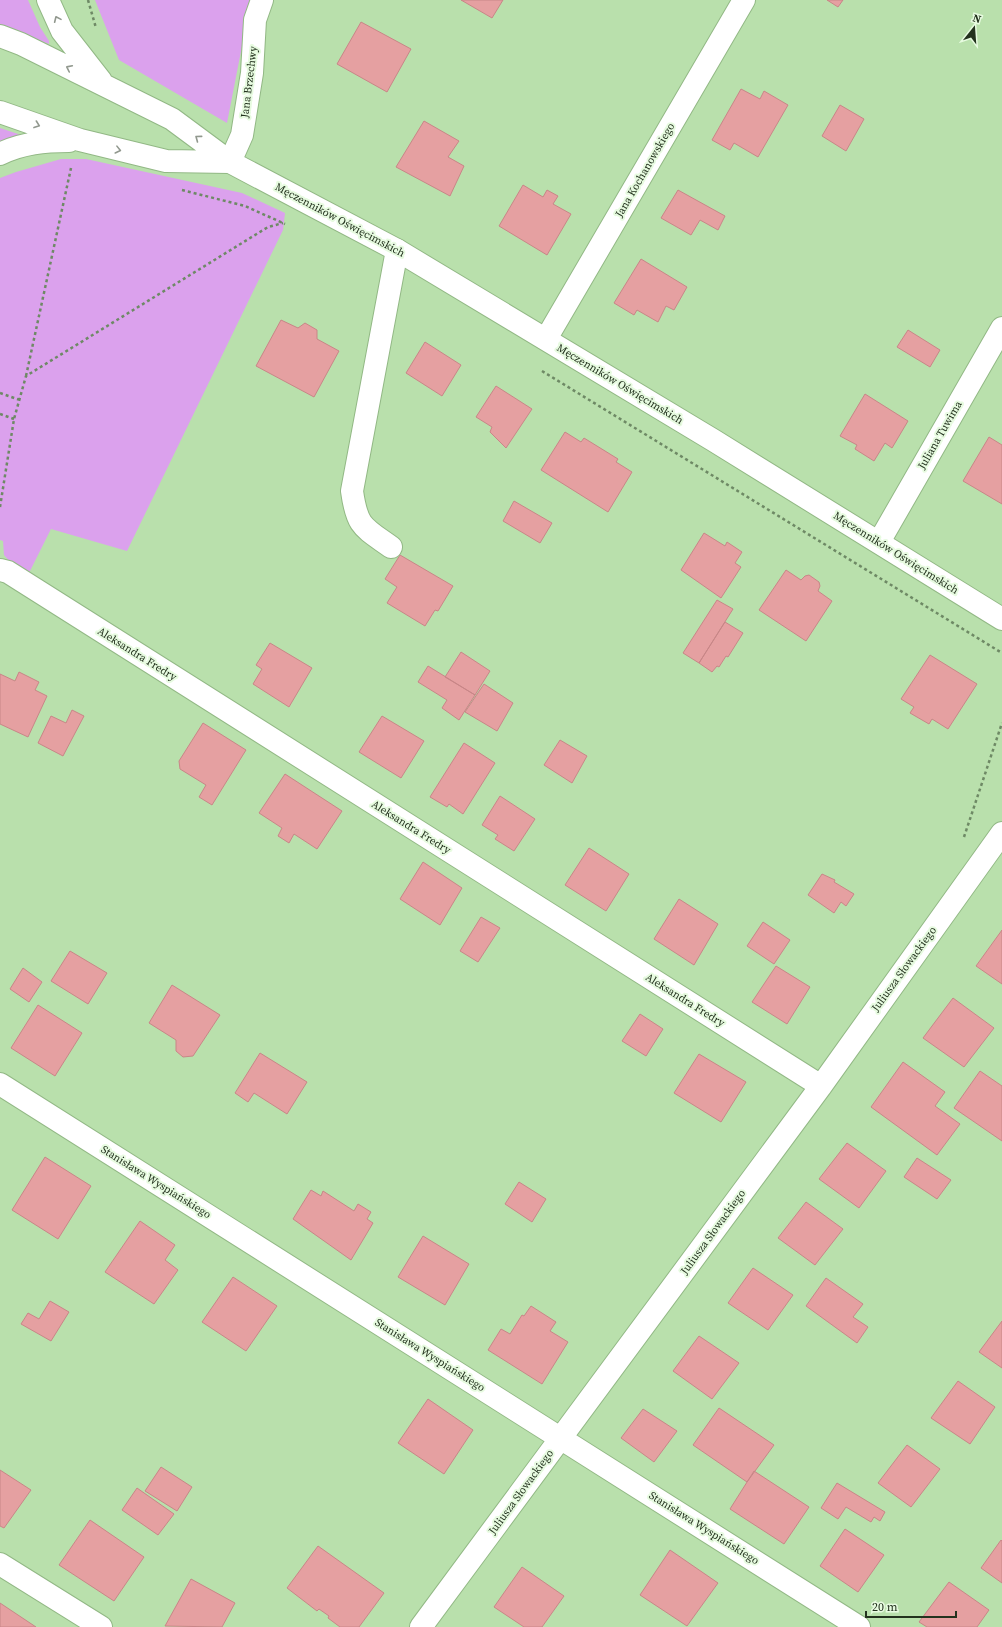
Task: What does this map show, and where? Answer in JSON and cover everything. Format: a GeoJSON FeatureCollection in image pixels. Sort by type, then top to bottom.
{"type":"FeatureCollection","features":[{"type":"Feature","properties":{"kind":"street"},"geometry":{"type":"LineString","coordinates":[[48,0],[62,31],[104,85]]}},
{"type":"Feature","properties":{"kind":"street","name":"Jana Brzechwy"},"geometry":{"type":"LineString","coordinates":[[230,162],[242,135],[252,73],[255,20],[262,0]]}},
{"type":"Feature","properties":{"kind":"street","name":"Jana Kochanowskiego"},"geometry":{"type":"LineString","coordinates":[[546,339],[744,0]]}},
{"type":"Feature","properties":{"kind":"street","name":"Męczenników Oświęcimskich"},"geometry":{"type":"LineString","coordinates":[[0,36],[20,44],[172,119],[230,162],[397,250],[879,542],[1002,619]]}},
{"type":"Feature","properties":{"kind":"street","name":"Męczenników Oświęcimskich"},"geometry":{"type":"LineString","coordinates":[[0,112],[80,140],[166,161],[230,162]]}},
{"type":"Feature","properties":{"kind":"street"},"geometry":{"type":"LineString","coordinates":[[0,154],[12,148],[41,142],[80,140]]}},
{"type":"Feature","properties":{"kind":"street"},"geometry":{"type":"LineString","coordinates":[[391,547],[364,528],[354,506],[352,491],[397,250]]}},
{"type":"Feature","properties":{"kind":"street","name":"Juliana Tuwima"},"geometry":{"type":"LineString","coordinates":[[879,542],[1002,328]]}},
{"type":"Feature","properties":{"kind":"street","name":"Aleksandra Fredry"},"geometry":{"type":"LineString","coordinates":[[0,570],[8,572],[821,1086]]}},
{"type":"Feature","properties":{"kind":"street","name":"Juliusza Słowackiego"},"geometry":{"type":"LineString","coordinates":[[421,1627],[821,1086],[1002,833]]}},
{"type":"Feature","properties":{"kind":"street","name":"Stanisława Wyspiańskiego"},"geometry":{"type":"LineString","coordinates":[[0,1084],[859,1627]]}},
{"type":"Feature","properties":{"kind":"street"},"geometry":{"type":"LineString","coordinates":[[0,1564],[101,1627]]}},
{"type":"Feature","properties":{"kind":"path"},"geometry":{"type":"LineString","coordinates":[[0,507],[14,419],[26,376],[72,165]]}},
{"type":"Feature","properties":{"kind":"path"},"geometry":{"type":"LineString","coordinates":[[26,376],[268,227],[284,223],[245,206],[180,190]]}},
{"type":"Feature","properties":{"kind":"path"},"geometry":{"type":"LineString","coordinates":[[541,371],[1002,653]]}},
{"type":"Feature","properties":{"kind":"path"},"geometry":{"type":"LineString","coordinates":[[0,393],[20,400]]}},
{"type":"Feature","properties":{"kind":"path"},"geometry":{"type":"LineString","coordinates":[[0,414],[14,419]]}},
{"type":"Feature","properties":{"kind":"shaded area"},"geometry":{"type":"Polygon","coordinates":[[[0,0],[28,0],[40,27],[49,41],[49,44],[0,25],[0,0]]]}},
{"type":"Feature","properties":{"kind":"shaded area"},"geometry":{"type":"Polygon","coordinates":[[[95,0],[251,0],[227,123],[119,60],[95,0]]]}},
{"type":"Feature","properties":{"kind":"shaded area"},"geometry":{"type":"Polygon","coordinates":[[[0,128],[21,135],[0,145],[0,128]]]}},
{"type":"Feature","properties":{"kind":"shaded area"},"geometry":{"type":"Polygon","coordinates":[[[61,159],[86,159],[242,193],[285,213],[283,230],[127,551],[51,529],[28,575],[12,564],[4,555],[3,541],[0,540],[0,178],[61,159]]]}},
{"type":"Feature","properties":{"kind":"building"},"geometry":{"type":"Polygon","coordinates":[[[461,0],[503,0],[492,18],[461,0]]]}},
{"type":"Feature","properties":{"kind":"building"},"geometry":{"type":"Polygon","coordinates":[[[827,0],[843,0],[838,7],[827,0]]]}},
{"type":"Feature","properties":{"kind":"building"},"geometry":{"type":"Polygon","coordinates":[[[361,22],[411,49],[387,92],[337,64],[361,22]]]}},
{"type":"Feature","properties":{"kind":"building"},"geometry":{"type":"Polygon","coordinates":[[[741,89],[760,99],[764,91],[788,105],[758,157],[734,143],[730,150],[712,140],[741,89]]]}},
{"type":"Feature","properties":{"kind":"building"},"geometry":{"type":"Polygon","coordinates":[[[840,105],[864,119],[846,151],[822,136],[840,105]]]}},
{"type":"Feature","properties":{"kind":"building"},"geometry":{"type":"Polygon","coordinates":[[[424,121],[459,141],[448,157],[464,166],[450,196],[396,167],[424,121]]]}},
{"type":"Feature","properties":{"kind":"building"},"geometry":{"type":"Polygon","coordinates":[[[523,185],[543,197],[547,190],[558,196],[553,204],[571,214],[547,255],[499,226],[523,185]]]}},
{"type":"Feature","properties":{"kind":"building"},"geometry":{"type":"Polygon","coordinates":[[[678,190],[725,216],[718,230],[700,220],[691,235],[661,218],[678,190]]]}},
{"type":"Feature","properties":{"kind":"building"},"geometry":{"type":"Polygon","coordinates":[[[641,259],[687,287],[674,310],[666,306],[658,322],[637,310],[634,315],[614,303],[641,259]]]}},
{"type":"Feature","properties":{"kind":"building"},"geometry":{"type":"Polygon","coordinates":[[[281,320],[298,328],[305,323],[317,330],[317,339],[339,351],[314,397],[256,366],[281,320]]]}},
{"type":"Feature","properties":{"kind":"building"},"geometry":{"type":"Polygon","coordinates":[[[908,330],[940,350],[930,367],[897,347],[908,330]]]}},
{"type":"Feature","properties":{"kind":"building"},"geometry":{"type":"Polygon","coordinates":[[[425,342],[461,365],[442,396],[406,373],[425,342]]]}},
{"type":"Feature","properties":{"kind":"building"},"geometry":{"type":"Polygon","coordinates":[[[496,386],[532,409],[506,448],[490,432],[492,427],[476,417],[496,386]]]}},
{"type":"Feature","properties":{"kind":"building"},"geometry":{"type":"Polygon","coordinates":[[[865,394],[908,421],[892,448],[885,443],[874,461],[855,449],[857,445],[840,436],[865,394]]]}},
{"type":"Feature","properties":{"kind":"building"},"geometry":{"type":"Polygon","coordinates":[[[565,432],[581,442],[584,438],[618,459],[616,462],[632,472],[608,512],[541,470],[565,432]]]}},
{"type":"Feature","properties":{"kind":"building"},"geometry":{"type":"Polygon","coordinates":[[[989,437],[1002,445],[1002,504],[963,481],[989,437]]]}},
{"type":"Feature","properties":{"kind":"building"},"geometry":{"type":"Polygon","coordinates":[[[514,501],[552,523],[540,543],[503,521],[514,501]]]}},
{"type":"Feature","properties":{"kind":"building"},"geometry":{"type":"Polygon","coordinates":[[[704,533],[725,546],[727,542],[742,552],[735,563],[741,567],[721,598],[681,570],[704,533]]]}},
{"type":"Feature","properties":{"kind":"building"},"geometry":{"type":"Polygon","coordinates":[[[400,555],[453,586],[438,611],[435,610],[425,626],[387,603],[397,587],[385,579],[400,555]]]}},
{"type":"Feature","properties":{"kind":"building"},"geometry":{"type":"Polygon","coordinates":[[[786,570],[801,580],[805,576],[809,575],[819,582],[820,586],[818,591],[832,601],[806,641],[759,610],[786,570]]]}},
{"type":"Feature","properties":{"kind":"building"},"geometry":{"type":"Polygon","coordinates":[[[717,600],[733,609],[699,663],[683,653],[717,600]]]}},
{"type":"Feature","properties":{"kind":"building"},"geometry":{"type":"Polygon","coordinates":[[[725,622],[743,633],[728,657],[726,656],[719,667],[717,666],[712,672],[699,663],[725,622]]]}},
{"type":"Feature","properties":{"kind":"building"},"geometry":{"type":"Polygon","coordinates":[[[270,643],[312,668],[289,707],[253,684],[262,669],[256,665],[270,643]]]}},
{"type":"Feature","properties":{"kind":"building"},"geometry":{"type":"Polygon","coordinates":[[[461,652],[490,671],[475,695],[445,677],[461,652]]]}},
{"type":"Feature","properties":{"kind":"building"},"geometry":{"type":"Polygon","coordinates":[[[930,655],[977,684],[948,729],[932,719],[929,724],[910,713],[914,707],[901,699],[930,655]]]}},
{"type":"Feature","properties":{"kind":"building"},"geometry":{"type":"Polygon","coordinates":[[[428,666],[475,695],[459,720],[442,708],[447,700],[418,682],[428,666]]]}},
{"type":"Feature","properties":{"kind":"building"},"geometry":{"type":"Polygon","coordinates":[[[19,672],[39,682],[35,690],[47,696],[28,737],[0,724],[0,674],[15,681],[19,672]]]}},
{"type":"Feature","properties":{"kind":"building"},"geometry":{"type":"Polygon","coordinates":[[[484,684],[513,703],[497,731],[465,712],[484,684]]]}},
{"type":"Feature","properties":{"kind":"building"},"geometry":{"type":"Polygon","coordinates":[[[72,710],[84,716],[63,756],[38,743],[51,716],[66,723],[72,710]]]}},
{"type":"Feature","properties":{"kind":"building"},"geometry":{"type":"Polygon","coordinates":[[[382,716],[424,741],[401,778],[359,752],[382,716]]]}},
{"type":"Feature","properties":{"kind":"building"},"geometry":{"type":"Polygon","coordinates":[[[203,723],[246,750],[212,805],[199,797],[206,785],[180,769],[179,761],[203,723]]]}},
{"type":"Feature","properties":{"kind":"building"},"geometry":{"type":"Polygon","coordinates":[[[560,740],[587,756],[572,783],[544,765],[560,740]]]}},
{"type":"Feature","properties":{"kind":"building"},"geometry":{"type":"Polygon","coordinates":[[[464,743],[495,763],[463,814],[449,804],[447,807],[430,797],[464,743]]]}},
{"type":"Feature","properties":{"kind":"building"},"geometry":{"type":"Polygon","coordinates":[[[285,774],[342,811],[317,849],[294,834],[289,843],[278,836],[282,828],[259,813],[285,774]]]}},
{"type":"Feature","properties":{"kind":"building"},"geometry":{"type":"Polygon","coordinates":[[[500,796],[535,819],[514,851],[495,839],[498,835],[482,825],[500,796]]]}},
{"type":"Feature","properties":{"kind":"building"},"geometry":{"type":"Polygon","coordinates":[[[589,848],[629,874],[606,911],[565,885],[589,848]]]}},
{"type":"Feature","properties":{"kind":"building"},"geometry":{"type":"Polygon","coordinates":[[[423,862],[462,888],[440,925],[400,899],[423,862]]]}},
{"type":"Feature","properties":{"kind":"building"},"geometry":{"type":"Polygon","coordinates":[[[822,874],[835,880],[834,882],[854,894],[846,906],[841,902],[834,913],[808,895],[822,874]]]}},
{"type":"Feature","properties":{"kind":"building"},"geometry":{"type":"Polygon","coordinates":[[[679,899],[718,924],[694,965],[654,939],[679,899]]]}},
{"type":"Feature","properties":{"kind":"building"},"geometry":{"type":"Polygon","coordinates":[[[481,917],[500,928],[478,962],[460,951],[481,917]]]}},
{"type":"Feature","properties":{"kind":"building"},"geometry":{"type":"Polygon","coordinates":[[[763,922],[790,940],[774,964],[747,946],[763,922]]]}},
{"type":"Feature","properties":{"kind":"building"},"geometry":{"type":"Polygon","coordinates":[[[1002,930],[1002,984],[976,966],[1002,930]]]}},
{"type":"Feature","properties":{"kind":"building"},"geometry":{"type":"Polygon","coordinates":[[[70,951],[107,973],[88,1004],[51,981],[70,951]]]}},
{"type":"Feature","properties":{"kind":"building"},"geometry":{"type":"Polygon","coordinates":[[[776,966],[810,987],[787,1024],[752,1002],[776,966]]]}},
{"type":"Feature","properties":{"kind":"building"},"geometry":{"type":"Polygon","coordinates":[[[23,968],[42,982],[29,1002],[10,989],[23,968]]]}},
{"type":"Feature","properties":{"kind":"building"},"geometry":{"type":"Polygon","coordinates":[[[172,985],[220,1015],[193,1056],[183,1057],[176,1051],[176,1040],[149,1023],[172,985]]]}},
{"type":"Feature","properties":{"kind":"building"},"geometry":{"type":"Polygon","coordinates":[[[953,998],[994,1028],[964,1067],[923,1038],[953,998]]]}},
{"type":"Feature","properties":{"kind":"building"},"geometry":{"type":"Polygon","coordinates":[[[38,1005],[82,1033],[55,1076],[11,1048],[38,1005]]]}},
{"type":"Feature","properties":{"kind":"building"},"geometry":{"type":"Polygon","coordinates":[[[640,1014],[663,1029],[646,1056],[622,1041],[640,1014]]]}},
{"type":"Feature","properties":{"kind":"building"},"geometry":{"type":"Polygon","coordinates":[[[260,1053],[307,1082],[287,1114],[254,1093],[248,1102],[235,1093],[260,1053]]]}},
{"type":"Feature","properties":{"kind":"building"},"geometry":{"type":"Polygon","coordinates":[[[699,1054],[746,1082],[721,1122],[674,1093],[699,1054]]]}},
{"type":"Feature","properties":{"kind":"building"},"geometry":{"type":"Polygon","coordinates":[[[903,1062],[945,1092],[935,1106],[960,1124],[937,1155],[871,1107],[903,1062]]]}},
{"type":"Feature","properties":{"kind":"building"},"geometry":{"type":"Polygon","coordinates":[[[980,1071],[1002,1086],[1002,1141],[954,1108],[980,1071]]]}},
{"type":"Feature","properties":{"kind":"building"},"geometry":{"type":"Polygon","coordinates":[[[847,1143],[886,1171],[859,1208],[819,1179],[847,1143]]]}},
{"type":"Feature","properties":{"kind":"building"},"geometry":{"type":"Polygon","coordinates":[[[45,1157],[91,1186],[58,1239],[12,1210],[45,1157]]]}},
{"type":"Feature","properties":{"kind":"building"},"geometry":{"type":"Polygon","coordinates":[[[917,1158],[951,1180],[937,1199],[904,1177],[917,1158]]]}},
{"type":"Feature","properties":{"kind":"building"},"geometry":{"type":"Polygon","coordinates":[[[519,1182],[546,1199],[532,1222],[505,1204],[519,1182]]]}},
{"type":"Feature","properties":{"kind":"building"},"geometry":{"type":"Polygon","coordinates":[[[311,1190],[321,1196],[323,1191],[354,1211],[358,1204],[371,1212],[367,1219],[373,1223],[351,1260],[293,1219],[311,1190]]]}},
{"type":"Feature","properties":{"kind":"building"},"geometry":{"type":"Polygon","coordinates":[[[806,1202],[843,1229],[815,1265],[778,1238],[806,1202]]]}},
{"type":"Feature","properties":{"kind":"building"},"geometry":{"type":"Polygon","coordinates":[[[140,1221],[175,1245],[165,1260],[178,1270],[154,1304],[105,1272],[140,1221]]]}},
{"type":"Feature","properties":{"kind":"building"},"geometry":{"type":"Polygon","coordinates":[[[423,1236],[469,1264],[445,1305],[398,1277],[423,1236]]]}},
{"type":"Feature","properties":{"kind":"building"},"geometry":{"type":"Polygon","coordinates":[[[753,1268],[793,1295],[768,1330],[728,1303],[753,1268]]]}},
{"type":"Feature","properties":{"kind":"building"},"geometry":{"type":"Polygon","coordinates":[[[233,1277],[277,1306],[246,1351],[202,1322],[233,1277]]]}},
{"type":"Feature","properties":{"kind":"building"},"geometry":{"type":"Polygon","coordinates":[[[826,1278],[863,1304],[853,1317],[868,1327],[857,1343],[806,1306],[826,1278]]]}},
{"type":"Feature","properties":{"kind":"building"},"geometry":{"type":"Polygon","coordinates":[[[50,1301],[69,1312],[51,1341],[21,1324],[28,1313],[39,1319],[50,1301]]]}},
{"type":"Feature","properties":{"kind":"building"},"geometry":{"type":"Polygon","coordinates":[[[531,1306],[556,1322],[550,1331],[568,1342],[542,1384],[488,1350],[501,1329],[510,1334],[522,1315],[524,1316],[531,1306]]]}},
{"type":"Feature","properties":{"kind":"building"},"geometry":{"type":"Polygon","coordinates":[[[1002,1321],[1002,1368],[979,1352],[1002,1321]]]}},
{"type":"Feature","properties":{"kind":"building"},"geometry":{"type":"Polygon","coordinates":[[[699,1336],[739,1363],[712,1399],[673,1371],[699,1336]]]}},
{"type":"Feature","properties":{"kind":"building"},"geometry":{"type":"Polygon","coordinates":[[[958,1381],[995,1407],[970,1444],[931,1418],[958,1381]]]}},
{"type":"Feature","properties":{"kind":"building"},"geometry":{"type":"Polygon","coordinates":[[[428,1399],[473,1430],[444,1474],[398,1443],[428,1399]]]}},
{"type":"Feature","properties":{"kind":"building"},"geometry":{"type":"Polygon","coordinates":[[[719,1408],[774,1445],[747,1482],[693,1445],[719,1408]]]}},
{"type":"Feature","properties":{"kind":"building"},"geometry":{"type":"Polygon","coordinates":[[[643,1409],[677,1431],[654,1462],[621,1438],[643,1409]]]}},
{"type":"Feature","properties":{"kind":"building"},"geometry":{"type":"Polygon","coordinates":[[[907,1445],[940,1469],[911,1507],[878,1483],[907,1445]]]}},
{"type":"Feature","properties":{"kind":"building"},"geometry":{"type":"Polygon","coordinates":[[[161,1467],[192,1487],[177,1511],[145,1491],[161,1467]]]}},
{"type":"Feature","properties":{"kind":"building"},"geometry":{"type":"Polygon","coordinates":[[[0,1470],[31,1490],[4,1528],[0,1526],[0,1470]]]}},
{"type":"Feature","properties":{"kind":"building"},"geometry":{"type":"Polygon","coordinates":[[[754,1471],[809,1507],[784,1544],[730,1509],[754,1471]]]}},
{"type":"Feature","properties":{"kind":"building"},"geometry":{"type":"Polygon","coordinates":[[[837,1483],[885,1512],[880,1521],[874,1517],[871,1522],[846,1507],[838,1519],[821,1508],[837,1483]]]}},
{"type":"Feature","properties":{"kind":"building"},"geometry":{"type":"Polygon","coordinates":[[[137,1488],[174,1514],[158,1535],[122,1510],[137,1488]]]}},
{"type":"Feature","properties":{"kind":"building"},"geometry":{"type":"Polygon","coordinates":[[[90,1520],[144,1557],[114,1601],[59,1565],[90,1520]]]}},
{"type":"Feature","properties":{"kind":"building"},"geometry":{"type":"Polygon","coordinates":[[[845,1529],[884,1555],[858,1592],[820,1566],[845,1529]]]}},
{"type":"Feature","properties":{"kind":"building"},"geometry":{"type":"Polygon","coordinates":[[[1001,1540],[1002,1541],[1002,1583],[981,1568],[1001,1540]]]}},
{"type":"Feature","properties":{"kind":"building"},"geometry":{"type":"Polygon","coordinates":[[[318,1546],[384,1593],[359,1627],[340,1627],[328,1618],[329,1616],[319,1609],[317,1611],[287,1588],[318,1546]]]}},
{"type":"Feature","properties":{"kind":"building"},"geometry":{"type":"Polygon","coordinates":[[[670,1550],[718,1583],[687,1626],[640,1595],[670,1550]]]}},
{"type":"Feature","properties":{"kind":"building"},"geometry":{"type":"Polygon","coordinates":[[[522,1567],[564,1596],[542,1627],[524,1627],[494,1607],[522,1567]]]}},
{"type":"Feature","properties":{"kind":"building"},"geometry":{"type":"Polygon","coordinates":[[[191,1579],[235,1603],[222,1627],[165,1626],[191,1579]]]}},
{"type":"Feature","properties":{"kind":"building"},"geometry":{"type":"Polygon","coordinates":[[[949,1582],[989,1610],[977,1627],[927,1627],[919,1622],[949,1582]]]}},
{"type":"Feature","properties":{"kind":"building"},"geometry":{"type":"Polygon","coordinates":[[[0,1603],[36,1627],[0,1627],[0,1603]]]}}]}
